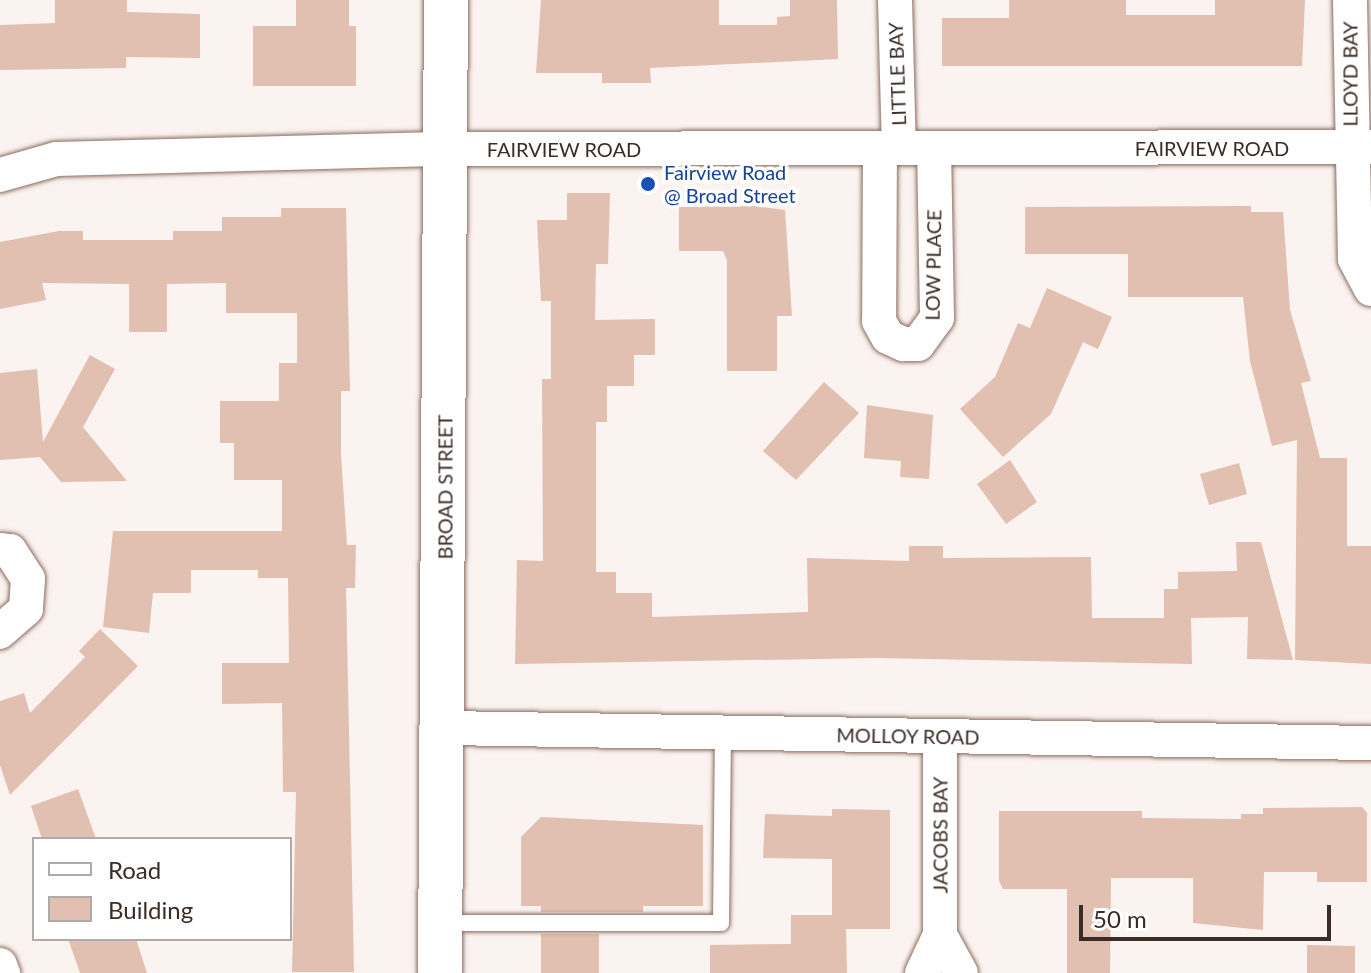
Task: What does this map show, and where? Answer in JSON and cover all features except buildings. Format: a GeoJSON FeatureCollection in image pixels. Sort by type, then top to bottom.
{"type":"FeatureCollection","features":[{"type":"Feature","properties":{"kind":"street","name":"BROAD STREET"},"geometry":{"type":"LineString","coordinates":[[440,973],[445,728],[446,0]]}},
{"type":"Feature","properties":{"kind":"street","name":"LITTLE BAY"},"geometry":{"type":"LineString","coordinates":[[889,148],[895,0]]}},
{"type":"Feature","properties":{"kind":"street","name":"LLOYD BAY"},"geometry":{"type":"LineString","coordinates":[[1350,0],[1360,147],[1355,259],[1371,289]]}},
{"type":"Feature","properties":{"kind":"street","name":"FAIRVIEW ROAD"},"geometry":{"type":"LineString","coordinates":[[0,175],[56,159],[446,149],[1360,147]]}},
{"type":"Feature","properties":{"kind":"street","name":"LOW PLACE"},"geometry":{"type":"LineString","coordinates":[[889,148],[879,321],[888,337],[903,344],[918,344],[937,318],[934,148]]}},
{"type":"Feature","properties":{"kind":"street"},"geometry":{"type":"LineString","coordinates":[[0,550],[10,551],[28,579],[26,609],[0,632]]}},
{"type":"Feature","properties":{"kind":"street","name":"MOLLOY ROAD"},"geometry":{"type":"LineString","coordinates":[[445,728],[1371,743]]}},
{"type":"Feature","properties":{"kind":"street","name":"JACOBS BAY"},"geometry":{"type":"LineString","coordinates":[[922,973],[940,935],[940,736]]}},
{"type":"Feature","properties":{"kind":"street","name":"JACOBS BAY"},"geometry":{"type":"LineString","coordinates":[[940,935],[961,973]]}},
{"type":"Feature","properties":{"kind":"street"},"geometry":{"type":"LineString","coordinates":[[0,965],[3,973]]}},
{"type":"Feature","properties":{"kind":"lane"},"geometry":{"type":"LineString","coordinates":[[441,923],[721,923],[723,733]]}},
{"type":"Feature","properties":{"kind":"place","name":"Fairview Road @ Broad Street"},"geometry":{"type":"Point","coordinates":[648,184]}}]}
